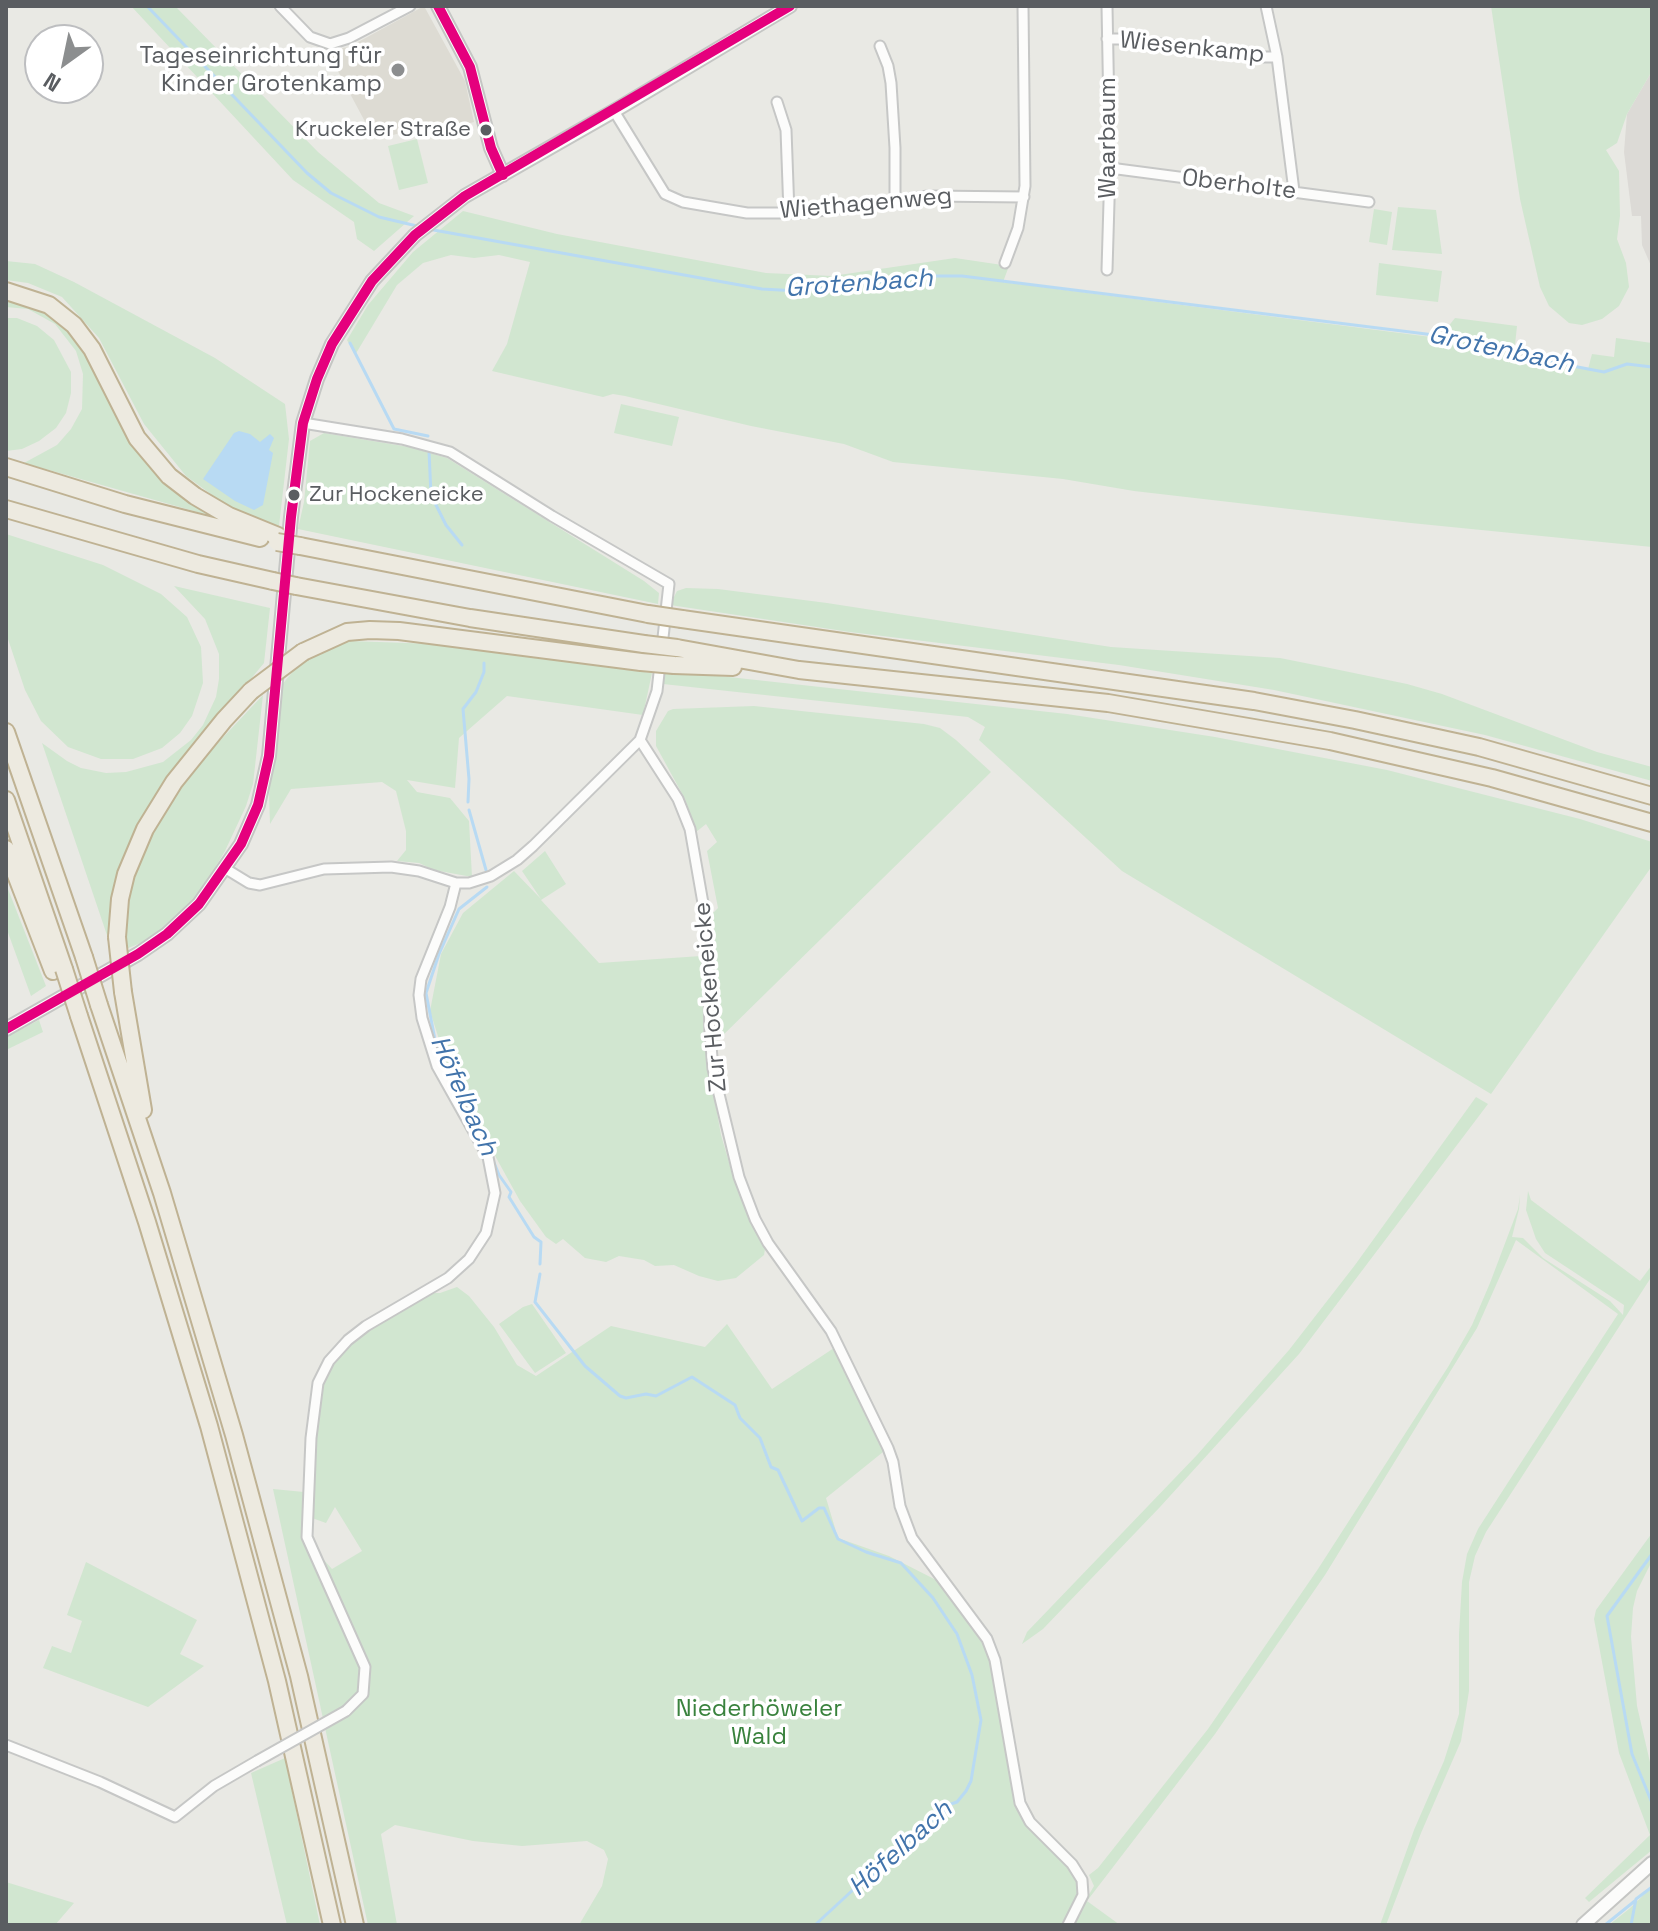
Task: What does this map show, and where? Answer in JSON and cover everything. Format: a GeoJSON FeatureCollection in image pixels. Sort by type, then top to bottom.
{"type":"FeatureCollection","features":[{"type":"Feature","properties":{"kind":"highway"},"geometry":{"type":"LineString","coordinates":[[6,291],[49,305],[74,325],[92,349],[137,438],[169,476],[229,516],[277,539]]}},
{"type":"Feature","properties":{"kind":"highway"},"geometry":{"type":"LineString","coordinates":[[6,467],[190,522],[350,555],[648,614],[1269,703],[1479,747],[1652,796]]}},
{"type":"Feature","properties":{"kind":"highway"},"geometry":{"type":"LineString","coordinates":[[6,509],[198,564],[296,586],[454,616],[644,644],[676,656],[1108,703],[1330,741],[1492,778],[1652,823]]}},
{"type":"Feature","properties":{"kind":"highway"},"geometry":{"type":"LineString","coordinates":[[162,1193],[137,1078],[123,992],[117,937],[120,899],[126,874],[145,829],[174,782],[251,691],[303,652],[347,632],[399,631],[641,662],[676,656]]}},
{"type":"Feature","properties":{"kind":"highway"},"geometry":{"type":"LineString","coordinates":[[6,732],[162,1193],[219,1384],[272,1573],[337,1835],[355,1925]]}},
{"type":"Feature","properties":{"kind":"highway"},"geometry":{"type":"LineString","coordinates":[[6,800],[59,972]]}},
{"type":"Feature","properties":{"kind":"highway"},"geometry":{"type":"LineString","coordinates":[[6,849],[80,1021],[143,1210],[209,1426],[277,1681],[332,1925]]}},
{"type":"Feature","properties":{"kind":"street"},"geometry":{"type":"LineString","coordinates":[[280,6],[310,37],[330,44],[349,38],[410,6]]}},
{"type":"Feature","properties":{"kind":"street"},"geometry":{"type":"LineString","coordinates":[[438,6],[470,67],[491,148],[503,175]]}},
{"type":"Feature","properties":{"kind":"street"},"geometry":{"type":"LineString","coordinates":[[6,1029],[138,954],[167,934],[199,904],[241,844],[258,805],[269,756],[291,509],[303,423],[317,379],[341,327],[372,281],[429,222],[465,196],[790,6]]}},
{"type":"Feature","properties":{"kind":"street"},"geometry":{"type":"LineString","coordinates":[[1005,263],[1014,242],[1024,197],[1023,6]]}},
{"type":"Feature","properties":{"kind":"street","name":"Waarbaum"},"geometry":{"type":"LineString","coordinates":[[1107,6],[1110,168],[1107,270]]}},
{"type":"Feature","properties":{"kind":"street"},"geometry":{"type":"LineString","coordinates":[[1266,6],[1277,57],[1294,191]]}},
{"type":"Feature","properties":{"kind":"street","name":"Wiesenkamp"},"geometry":{"type":"LineString","coordinates":[[1107,39],[1277,57]]}},
{"type":"Feature","properties":{"kind":"street"},"geometry":{"type":"LineString","coordinates":[[880,46],[891,83],[895,199]]}},
{"type":"Feature","properties":{"kind":"street"},"geometry":{"type":"LineString","coordinates":[[777,102],[786,130],[789,213]]}},
{"type":"Feature","properties":{"kind":"street","name":"Wiethagenweg"},"geometry":{"type":"LineString","coordinates":[[614,111],[669,197],[747,213],[831,212],[895,199],[1024,197]]}},
{"type":"Feature","properties":{"kind":"street","name":"Oberholte"},"geometry":{"type":"LineString","coordinates":[[1110,168],[1369,202]]}},
{"type":"Feature","properties":{"kind":"street"},"geometry":{"type":"LineString","coordinates":[[226,869],[249,883],[260,885],[324,869],[391,867],[419,871],[456,883],[483,879],[517,860],[640,740],[657,691],[669,584],[450,452],[402,439],[303,423]]}},
{"type":"Feature","properties":{"kind":"street","name":"Zur Hockeneicke"},"geometry":{"type":"LineString","coordinates":[[640,740],[678,799],[690,829],[707,926],[713,1069],[729,1146],[739,1177],[768,1243],[831,1331],[888,1448],[900,1506],[912,1538],[987,1639],[995,1660],[1020,1803],[1030,1822],[1072,1864],[1082,1880],[1083,1895],[1068,1925]]}},
{"type":"Feature","properties":{"kind":"street"},"geometry":{"type":"LineString","coordinates":[[6,1745],[100,1782],[175,1817],[214,1786],[346,1711],[363,1694],[365,1667],[307,1537],[311,1438],[318,1383],[329,1361],[366,1326],[448,1278],[469,1259],[486,1233],[495,1193],[488,1157],[437,1066],[422,1018],[419,995],[421,979],[450,907],[456,883]]}},
{"type":"Feature","properties":{"kind":"street"},"geometry":{"type":"LineString","coordinates":[[1583,1925],[1652,1863]]}},
{"type":"Feature","properties":{"kind":"shaded area","name":"Tageseinrichtung für Kinder Grotenkamp"},"geometry":{"type":"Polygon","coordinates":[[[424,6],[465,81],[474,122],[428,134],[419,128],[378,139],[370,131],[332,60],[330,50],[349,47],[424,6]]]}},
{"type":"Feature","properties":{"kind":"shaded area"},"geometry":{"type":"Polygon","coordinates":[[[1652,71],[1652,268],[1642,245],[1641,216],[1632,216],[1624,152],[1627,114],[1652,71]]]}},
{"type":"Feature","properties":{"kind":"green space"},"geometry":{"type":"Polygon","coordinates":[[[131,6],[175,6],[318,152],[379,203],[414,216],[374,251],[357,239],[354,222],[293,180],[131,6]]]}},
{"type":"Feature","properties":{"kind":"green space"},"geometry":{"type":"Polygon","coordinates":[[[1491,6],[1652,6],[1652,71],[1627,114],[1617,143],[1606,150],[1619,171],[1617,239],[1626,263],[1629,287],[1619,306],[1602,319],[1582,325],[1569,323],[1549,306],[1540,287],[1520,199],[1491,6]]]}},
{"type":"Feature","properties":{"kind":"green space"},"geometry":{"type":"Polygon","coordinates":[[[417,139],[428,183],[399,190],[388,146],[417,139]]]}},
{"type":"Feature","properties":{"kind":"green space"},"geometry":{"type":"Polygon","coordinates":[[[1398,207],[1436,210],[1442,254],[1392,250],[1398,207]]]}},
{"type":"Feature","properties":{"kind":"green space"},"geometry":{"type":"Polygon","coordinates":[[[1374,209],[1392,212],[1387,245],[1369,242],[1374,209]]]}},
{"type":"Feature","properties":{"kind":"green space"},"geometry":{"type":"Polygon","coordinates":[[[463,211],[557,234],[766,273],[832,276],[955,258],[1009,266],[1003,282],[1439,338],[1455,318],[1517,326],[1514,354],[1532,362],[1545,361],[1588,369],[1592,354],[1614,357],[1616,338],[1652,343],[1652,547],[1411,523],[1134,491],[1063,479],[893,462],[844,444],[625,396],[613,394],[603,397],[492,371],[507,344],[530,262],[499,255],[474,258],[451,255],[423,263],[397,285],[355,355],[347,340],[368,305],[413,252],[463,211]]]}},
{"type":"Feature","properties":{"kind":"green space"},"geometry":{"type":"Polygon","coordinates":[[[6,261],[35,264],[74,282],[215,358],[285,404],[289,439],[279,526],[230,508],[186,476],[144,424],[99,338],[62,297],[28,283],[6,280],[6,261]]]}},
{"type":"Feature","properties":{"kind":"green space"},"geometry":{"type":"Polygon","coordinates":[[[1379,263],[1442,271],[1438,302],[1376,295],[1379,263]]]}},
{"type":"Feature","properties":{"kind":"green space"},"geometry":{"type":"Polygon","coordinates":[[[6,296],[57,316],[86,348],[129,435],[229,521],[24,463],[57,445],[71,429],[82,409],[83,374],[76,351],[55,324],[28,309],[6,307],[6,296]]]}},
{"type":"Feature","properties":{"kind":"green space"},"geometry":{"type":"Polygon","coordinates":[[[6,318],[17,318],[37,326],[54,340],[71,372],[71,393],[66,413],[56,428],[22,449],[6,451],[6,318]]]}},
{"type":"Feature","properties":{"kind":"green space"},"geometry":{"type":"Polygon","coordinates":[[[621,404],[679,417],[672,446],[614,433],[621,404]]]}},
{"type":"Feature","properties":{"kind":"green space"},"geometry":{"type":"Polygon","coordinates":[[[324,433],[409,447],[447,458],[644,581],[659,593],[658,604],[298,529],[310,441],[324,433]]]}},
{"type":"Feature","properties":{"kind":"green space"},"geometry":{"type":"Polygon","coordinates":[[[6,534],[103,565],[161,594],[187,617],[201,647],[203,683],[192,716],[180,733],[162,748],[133,759],[101,759],[68,747],[41,721],[25,690],[6,633],[6,534]]]}},
{"type":"Feature","properties":{"kind":"green space"},"geometry":{"type":"Polygon","coordinates":[[[174,586],[270,608],[264,663],[168,779],[143,815],[126,853],[116,892],[111,947],[42,743],[81,768],[106,773],[126,772],[163,762],[191,740],[203,725],[216,697],[219,654],[205,619],[174,586]]]}},
{"type":"Feature","properties":{"kind":"green space"},"geometry":{"type":"Polygon","coordinates":[[[686,588],[827,603],[1111,647],[1280,658],[1442,694],[1597,752],[1652,767],[1652,781],[1485,735],[1274,690],[1119,665],[850,632],[670,605],[677,591],[686,588]]]}},
{"type":"Feature","properties":{"kind":"green space"},"geometry":{"type":"Polygon","coordinates":[[[350,641],[436,644],[652,673],[643,715],[507,696],[459,738],[455,788],[407,780],[417,792],[450,798],[469,821],[472,877],[434,870],[419,863],[397,861],[406,850],[406,831],[396,791],[382,782],[291,789],[270,824],[269,794],[281,686],[303,659],[350,641]]]}},
{"type":"Feature","properties":{"kind":"green space"},"geometry":{"type":"Polygon","coordinates":[[[665,670],[1067,714],[1215,737],[1387,770],[1580,819],[1652,842],[1652,866],[1491,1094],[1122,871],[979,740],[985,727],[968,717],[663,684],[665,670]]]}},
{"type":"Feature","properties":{"kind":"green space"},"geometry":{"type":"Polygon","coordinates":[[[263,695],[253,784],[225,851],[200,893],[181,914],[148,940],[126,949],[125,917],[132,880],[145,843],[166,807],[213,748],[263,695]]]}},
{"type":"Feature","properties":{"kind":"green space"},"geometry":{"type":"Polygon","coordinates":[[[754,706],[940,728],[991,772],[715,1043],[711,915],[718,908],[707,851],[717,842],[706,824],[696,832],[685,799],[656,746],[656,731],[668,711],[673,709],[754,706]]]}},
{"type":"Feature","properties":{"kind":"green space"},"geometry":{"type":"Polygon","coordinates":[[[545,851],[566,884],[541,900],[599,963],[701,956],[704,1040],[721,1135],[735,1183],[765,1249],[764,1255],[736,1278],[718,1281],[674,1265],[655,1266],[644,1260],[619,1256],[606,1262],[585,1258],[563,1239],[556,1244],[546,1237],[520,1201],[450,1074],[430,1011],[441,954],[463,913],[514,871],[541,899],[522,871],[545,851]]]}},
{"type":"Feature","properties":{"kind":"green space"},"geometry":{"type":"Polygon","coordinates":[[[6,884],[46,986],[31,996],[6,927],[6,884]]]}},
{"type":"Feature","properties":{"kind":"green space"},"geometry":{"type":"Polygon","coordinates":[[[39,1020],[43,1032],[6,1050],[6,1037],[39,1020]]]}},
{"type":"Feature","properties":{"kind":"green space"},"geometry":{"type":"Polygon","coordinates":[[[1476,1097],[1488,1104],[1299,1354],[1160,1507],[1043,1629],[1022,1644],[1027,1632],[1197,1455],[1289,1350],[1355,1265],[1476,1097]]]}},
{"type":"Feature","properties":{"kind":"green space"},"geometry":{"type":"Polygon","coordinates":[[[1528,1191],[1531,1200],[1640,1281],[1652,1265],[1652,1276],[1486,1532],[1475,1556],[1469,1582],[1469,1691],[1461,1741],[1386,1925],[1380,1925],[1414,1830],[1444,1761],[1459,1714],[1459,1634],[1467,1554],[1478,1529],[1618,1314],[1516,1240],[1477,1328],[1325,1575],[1215,1734],[1087,1901],[1120,1925],[1071,1925],[1094,1886],[1089,1875],[1098,1868],[1208,1729],[1318,1569],[1448,1367],[1472,1325],[1490,1283],[1518,1209],[1520,1195],[1519,1209],[1512,1237],[1523,1238],[1543,1258],[1610,1301],[1623,1315],[1624,1305],[1545,1253],[1536,1239],[1526,1210],[1528,1191]]]}},
{"type":"Feature","properties":{"kind":"green space","name":"Niederhöweler Wald"},"geometry":{"type":"Polygon","coordinates":[[[457,1287],[469,1296],[494,1327],[517,1365],[536,1376],[611,1326],[705,1347],[727,1324],[772,1389],[834,1348],[888,1448],[826,1498],[838,1538],[889,1556],[946,1585],[987,1639],[1025,1814],[1020,1816],[1071,1868],[1077,1881],[1078,1897],[1064,1925],[579,1925],[602,1886],[608,1859],[604,1850],[587,1841],[522,1846],[473,1841],[395,1825],[381,1834],[397,1925],[368,1925],[273,1489],[304,1492],[304,1538],[332,1569],[362,1551],[335,1507],[326,1523],[312,1518],[311,1485],[325,1377],[341,1354],[364,1333],[431,1293],[457,1287]]]}},
{"type":"Feature","properties":{"kind":"green space"},"geometry":{"type":"Polygon","coordinates":[[[532,1304],[566,1353],[535,1373],[499,1324],[532,1304]]]}},
{"type":"Feature","properties":{"kind":"green space"},"geometry":{"type":"Polygon","coordinates":[[[1652,1533],[1652,1561],[1637,1591],[1631,1637],[1637,1706],[1652,1771],[1652,1850],[1589,1902],[1585,1898],[1650,1835],[1619,1753],[1594,1619],[1596,1610],[1652,1533]]]}},
{"type":"Feature","properties":{"kind":"green space"},"geometry":{"type":"Polygon","coordinates":[[[86,1562],[197,1620],[180,1654],[204,1666],[148,1707],[43,1668],[52,1646],[71,1653],[82,1621],[67,1615],[86,1562]]]}},
{"type":"Feature","properties":{"kind":"green space"},"geometry":{"type":"Polygon","coordinates":[[[285,1758],[320,1925],[287,1925],[251,1773],[285,1758]]]}},
{"type":"Feature","properties":{"kind":"green space"},"geometry":{"type":"Polygon","coordinates":[[[6,1882],[74,1903],[55,1925],[6,1925],[6,1882]]]}},
{"type":"Feature","properties":{"kind":"green space"},"geometry":{"type":"Polygon","coordinates":[[[1652,1887],[1652,1925],[1609,1925],[1629,1909],[1652,1887]]]}},
{"type":"Feature","properties":{"kind":"water"},"geometry":{"type":"Polygon","coordinates":[[[234,433],[250,434],[260,442],[270,434],[274,438],[269,450],[273,453],[263,505],[254,510],[203,479],[234,433]]]}},
{"type":"Feature","properties":{"kind":"waterway","name":"Grotenbach"},"geometry":{"type":"LineString","coordinates":[[147,6],[307,173],[331,193],[379,217],[417,226]]}},
{"type":"Feature","properties":{"kind":"waterway","name":"Grotenbach"},"geometry":{"type":"LineString","coordinates":[[428,229],[762,289],[798,291],[930,276],[962,276],[1450,337],[1503,345],[1541,360],[1604,372],[1627,364],[1652,367]]}},
{"type":"Feature","properties":{"kind":"waterway","name":"Höfelbach"},"geometry":{"type":"LineString","coordinates":[[350,343],[394,429],[428,436]]}},
{"type":"Feature","properties":{"kind":"waterway","name":"Höfelbach"},"geometry":{"type":"LineString","coordinates":[[429,451],[431,495],[446,525],[462,545]]}},
{"type":"Feature","properties":{"kind":"waterway","name":"Höfelbach"},"geometry":{"type":"LineString","coordinates":[[468,802],[463,709],[476,692],[484,663]]}},
{"type":"Feature","properties":{"kind":"waterway","name":"Höfelbach"},"geometry":{"type":"LineString","coordinates":[[469,810],[486,870]]}},
{"type":"Feature","properties":{"kind":"waterway","name":"Höfelbach"},"geometry":{"type":"LineString","coordinates":[[485,1142],[447,1073],[436,1045],[426,993],[459,909],[487,887]]}},
{"type":"Feature","properties":{"kind":"waterway","name":"Höfelbach"},"geometry":{"type":"LineString","coordinates":[[493,1160],[511,1192],[509,1197],[534,1237],[541,1242],[540,1264]]}},
{"type":"Feature","properties":{"kind":"waterway","name":"Höfelbach"},"geometry":{"type":"LineString","coordinates":[[540,1274],[535,1302],[585,1366],[626,1398],[646,1394],[656,1396],[692,1377],[735,1405],[740,1418],[760,1438],[771,1467],[778,1470],[802,1521],[819,1508],[824,1508],[838,1539],[901,1563],[933,1598],[957,1634],[972,1675],[981,1720],[971,1781],[957,1802],[948,1805],[943,1815],[933,1819],[927,1828],[899,1848],[893,1858],[815,1925]]}},
{"type":"Feature","properties":{"kind":"waterway"},"geometry":{"type":"LineString","coordinates":[[1652,1554],[1607,1616],[1632,1754],[1652,1803]]}},
{"type":"Feature","properties":{"kind":"waterway"},"geometry":{"type":"LineString","coordinates":[[1631,1925],[1636,1899],[1652,1887]]}},
{"type":"Feature","properties":{"kind":"waterway"},"geometry":{"type":"LineString","coordinates":[[1605,1925],[1636,1900]]}},
{"type":"Feature","properties":{"kind":"transit line"},"geometry":{"type":"LineString","coordinates":[[438,6],[470,67],[491,148],[503,175]]}},
{"type":"Feature","properties":{"kind":"transit line"},"geometry":{"type":"LineString","coordinates":[[6,1029],[138,954],[167,934],[199,904],[241,844],[258,805],[269,756],[303,423],[332,344],[372,281],[415,235],[465,196],[790,6]]}},
{"type":"Feature","properties":{"kind":"place","name":"Tageseinrichtung für Kinder Grotenkamp"},"geometry":{"type":"Point","coordinates":[398,70]}},
{"type":"Feature","properties":{"kind":"place","name":"Kruckeler Straße"},"geometry":{"type":"Point","coordinates":[486,130]}},
{"type":"Feature","properties":{"kind":"place","name":"Zur Hockeneicke"},"geometry":{"type":"Point","coordinates":[294,495]}}]}
